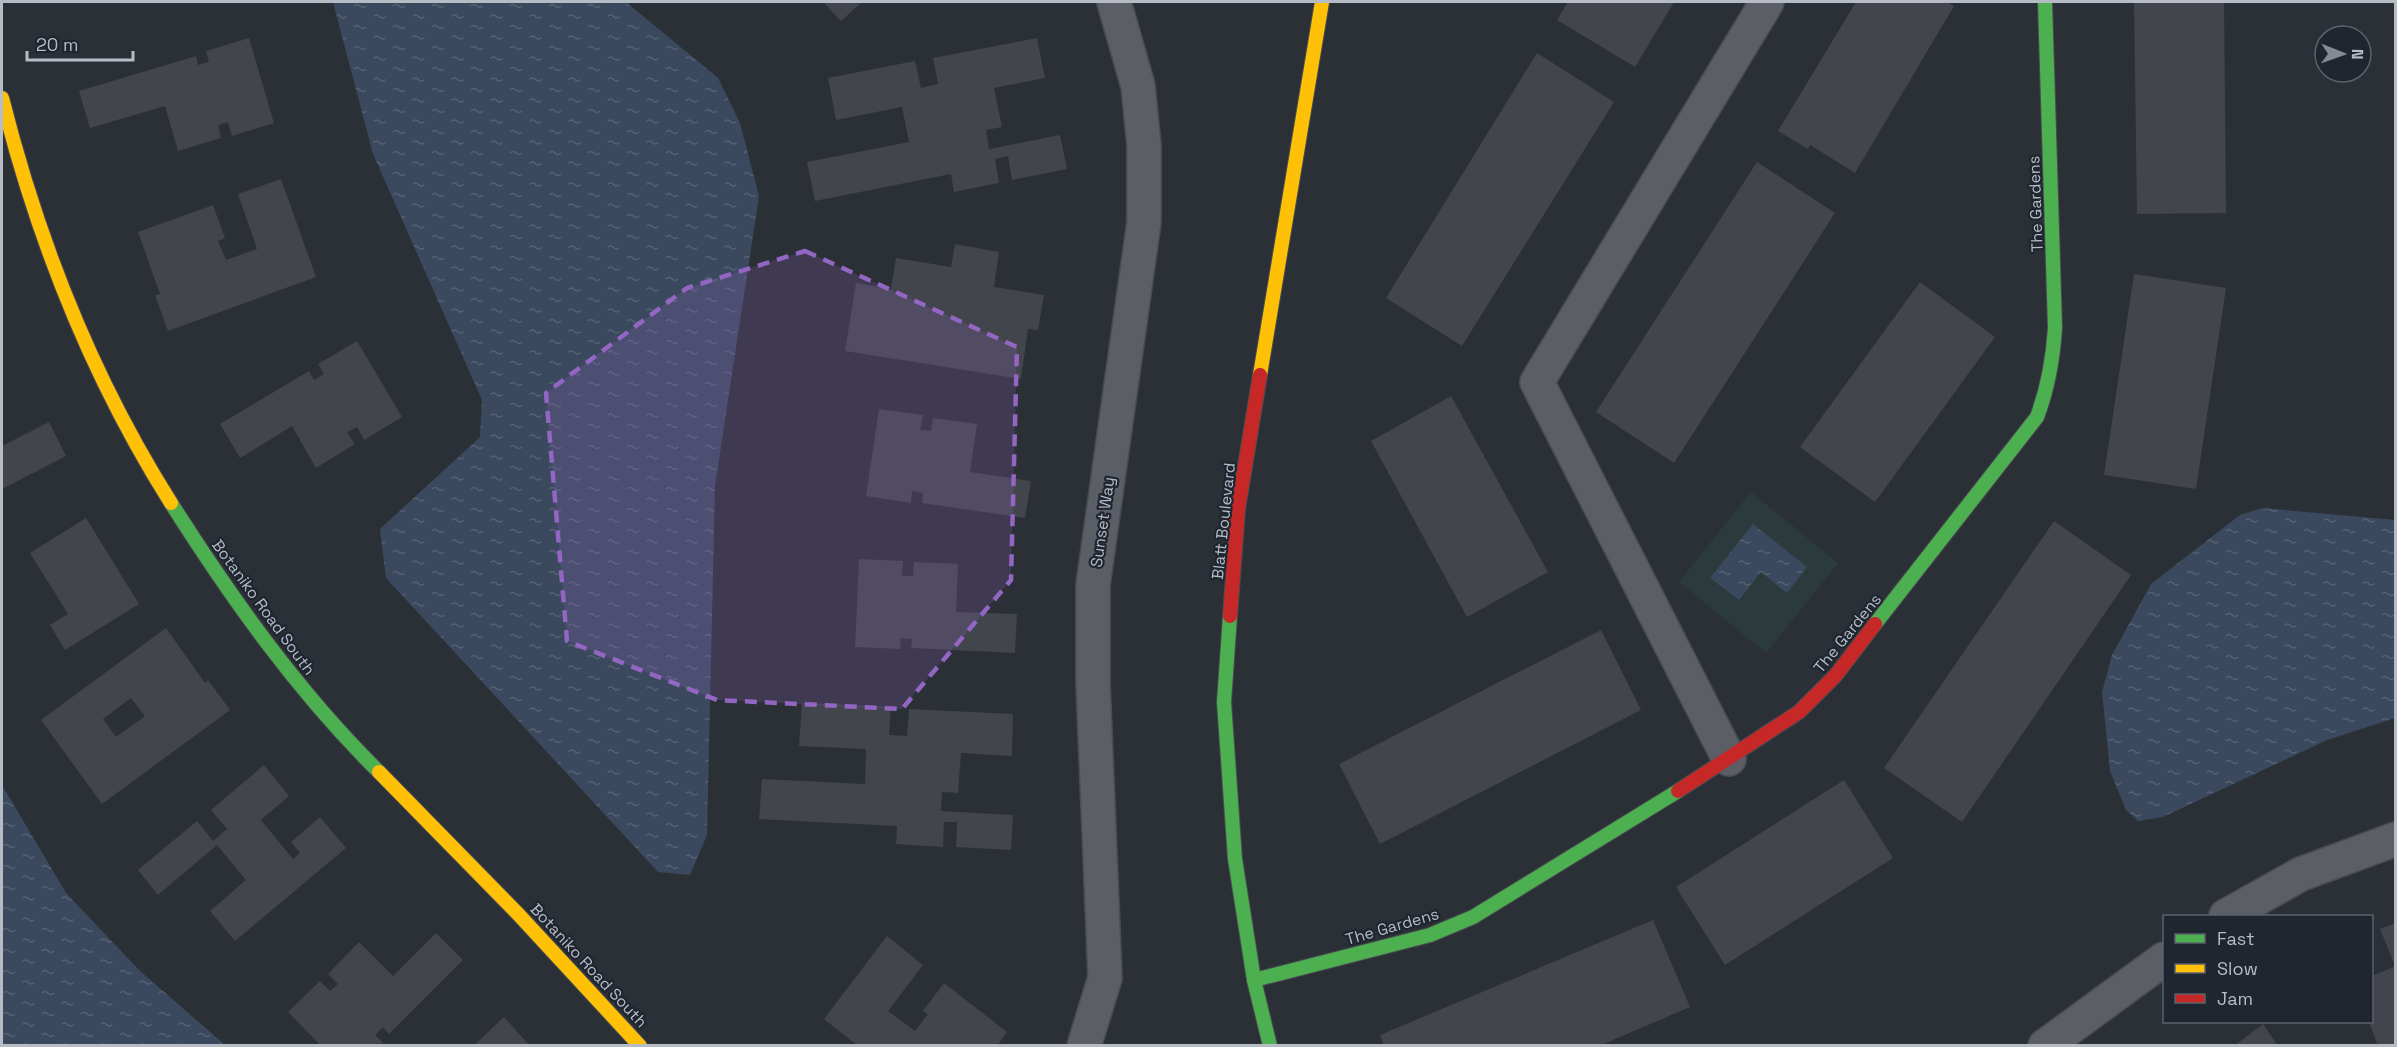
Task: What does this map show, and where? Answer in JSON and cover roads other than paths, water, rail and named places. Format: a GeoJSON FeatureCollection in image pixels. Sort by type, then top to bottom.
{"type":"FeatureCollection","features":[{"type":"Feature","properties":{"kind":"street","name":"Sunset Way"},"geometry":{"type":"LineString","coordinates":[[1084,1046],[1105,978],[1093,682],[1093,585],[1144,222],[1144,145],[1138,86],[1114,2]]}},
{"type":"Feature","properties":{"kind":"street","name":"Blatt Boulevard"},"geometry":{"type":"LineString","coordinates":[[1270,1046],[1254,980],[1235,859],[1225,691],[1238,509],[1322,2]]}},
{"type":"Feature","properties":{"kind":"street"},"geometry":{"type":"LineString","coordinates":[[1729,759],[1537,382],[1767,2]]}},
{"type":"Feature","properties":{"kind":"street","name":"The Gardens"},"geometry":{"type":"LineString","coordinates":[[1254,980],[1430,935],[1473,917],[1729,759],[1799,712],[1836,675],[2037,417],[2045,398],[2054,357],[2055,328],[2045,2]]}},
{"type":"Feature","properties":{"kind":"street","name":"Botaniko Road South"},"geometry":{"type":"LineString","coordinates":[[2,98],[33,216],[74,321],[147,463],[232,597],[312,701],[542,937],[640,1046]]}},
{"type":"Feature","properties":{"kind":"street"},"geometry":{"type":"LineString","coordinates":[[2228,915],[2301,874],[2396,839]]}},
{"type":"Feature","properties":{"kind":"street"},"geometry":{"type":"LineString","coordinates":[[2045,1046],[2163,960]]}},
{"type":"Feature","properties":{"kind":"water"},"geometry":{"type":"Polygon","coordinates":[[[333,2],[626,2],[718,78],[740,123],[759,196],[715,486],[707,835],[690,875],[658,872],[386,578],[380,529],[480,437],[482,400],[373,154],[333,2]]]}},
{"type":"Feature","properties":{"kind":"water"},"geometry":{"type":"Polygon","coordinates":[[[2262,508],[2395,520],[2395,718],[2327,740],[2163,817],[2138,821],[2126,810],[2110,771],[2102,692],[2112,655],[2151,584],[2240,515],[2262,508]]]}},
{"type":"Feature","properties":{"kind":"water"},"geometry":{"type":"Polygon","coordinates":[[[1753,524],[1807,567],[1787,593],[1761,572],[1739,600],[1710,578],[1753,524]]]}},
{"type":"Feature","properties":{"kind":"water"},"geometry":{"type":"Polygon","coordinates":[[[2,785],[66,893],[139,970],[225,1045],[2,1045],[2,785]]]}}]}
